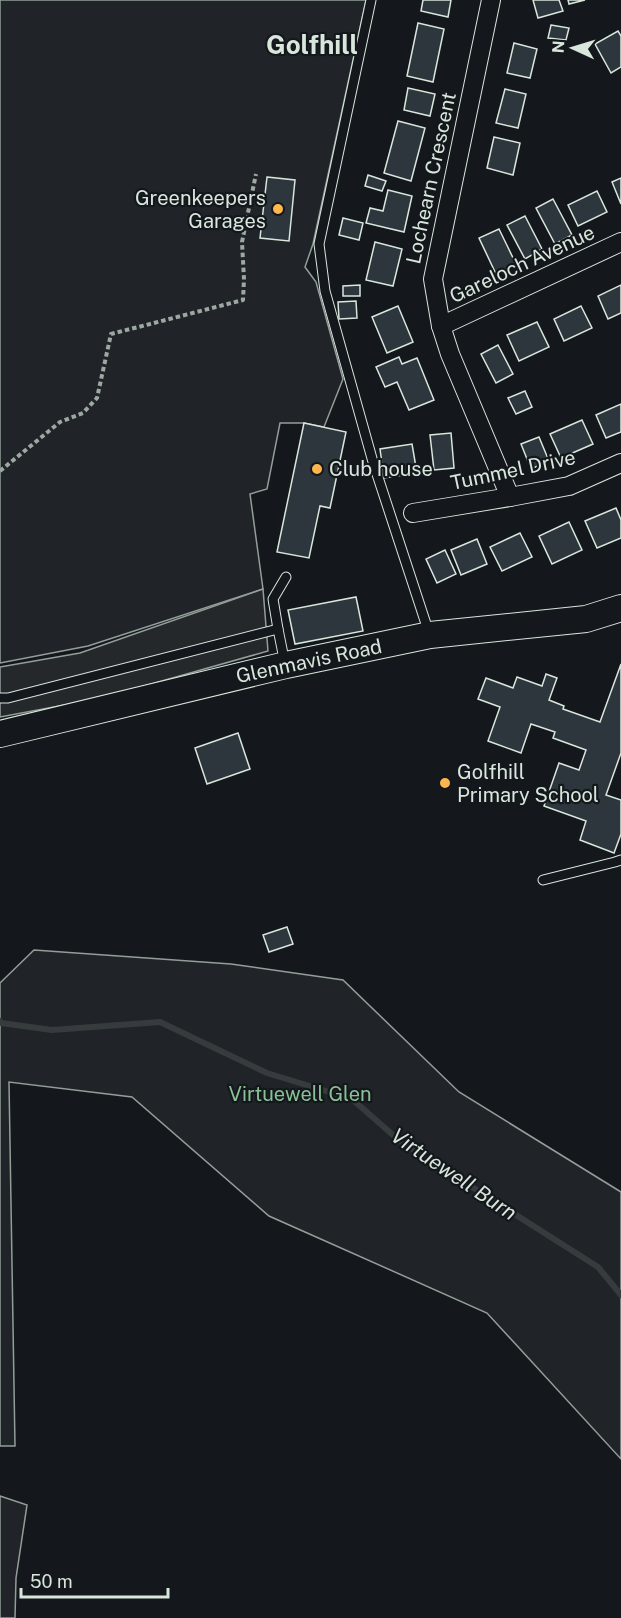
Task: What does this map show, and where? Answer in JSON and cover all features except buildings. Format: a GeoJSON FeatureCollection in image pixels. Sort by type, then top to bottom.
{"type":"FeatureCollection","features":[{"type":"Feature","properties":{"kind":"main road","name":"Glenmavis Road"},"geometry":{"type":"LineString","coordinates":[[0,734],[285,665],[430,635],[586,619],[621,608]]}},
{"type":"Feature","properties":{"kind":"street","name":"Lochearn Crescent"},"geometry":{"type":"LineString","coordinates":[[491,0],[433,279],[441,326],[450,354],[510,498]]}},
{"type":"Feature","properties":{"kind":"street","name":"Gareloch Avenue"},"geometry":{"type":"LineString","coordinates":[[441,326],[621,242]]}},
{"type":"Feature","properties":{"kind":"street","name":"Tummel Drive"},"geometry":{"type":"LineString","coordinates":[[413,513],[569,486],[621,463]]}},
{"type":"Feature","properties":{"kind":"lane"},"geometry":{"type":"LineString","coordinates":[[371,0],[319,244],[324,291],[370,451],[430,635]]}},
{"type":"Feature","properties":{"kind":"lane"},"geometry":{"type":"LineString","coordinates":[[285,665],[273,599],[286,577]]}},
{"type":"Feature","properties":{"kind":"lane"},"geometry":{"type":"LineString","coordinates":[[0,698],[8,698],[278,629]]}},
{"type":"Feature","properties":{"kind":"lane"},"geometry":{"type":"LineString","coordinates":[[543,880],[621,860]]}},
{"type":"Feature","properties":{"kind":"path"},"geometry":{"type":"LineString","coordinates":[[0,471],[60,422],[83,413],[97,398],[111,334],[243,300],[242,242],[256,174]]}},
{"type":"Feature","properties":{"kind":"green space"},"geometry":{"type":"Polygon","coordinates":[[[0,0],[366,0],[313,244],[305,267],[316,282],[343,379],[324,427],[304,423],[280,423],[267,489],[250,494],[263,589],[88,646],[0,663],[0,0]]]}},
{"type":"Feature","properties":{"kind":"green space","name":"Virtuewell Glen"},"geometry":{"type":"Polygon","coordinates":[[[34,950],[231,964],[343,980],[459,1092],[621,1192],[621,1459],[487,1313],[269,1216],[132,1097],[9,1082],[15,1446],[0,1446],[0,983],[34,950]]]}},
{"type":"Feature","properties":{"kind":"green space"},"geometry":{"type":"Polygon","coordinates":[[[0,1496],[27,1505],[16,1578],[15,1618],[0,1618],[0,1496]]]}},
{"type":"Feature","properties":{"kind":"shaded area"},"geometry":{"type":"Polygon","coordinates":[[[263,589],[268,651],[102,698],[0,717],[0,667],[80,653],[263,589]]]}},
{"type":"Feature","properties":{"kind":"waterway","name":"Virtuewell Burn"},"geometry":{"type":"LineString","coordinates":[[0,1021],[1,1023],[52,1030],[160,1022],[267,1073],[352,1099],[401,1142],[598,1267],[621,1295]]}},
{"type":"Feature","properties":{"kind":"place","name":"Greenkeepers Garages"},"geometry":{"type":"Point","coordinates":[278,209]}},
{"type":"Feature","properties":{"kind":"place","name":"Club house"},"geometry":{"type":"Point","coordinates":[317,469]}},
{"type":"Feature","properties":{"kind":"place","name":"Golfhill Primary School"},"geometry":{"type":"Point","coordinates":[445,783]}},
{"type":"Feature","properties":{"kind":"district","name":"Golfhill"},"geometry":{"type":"Point","coordinates":[312,44]}}]}
